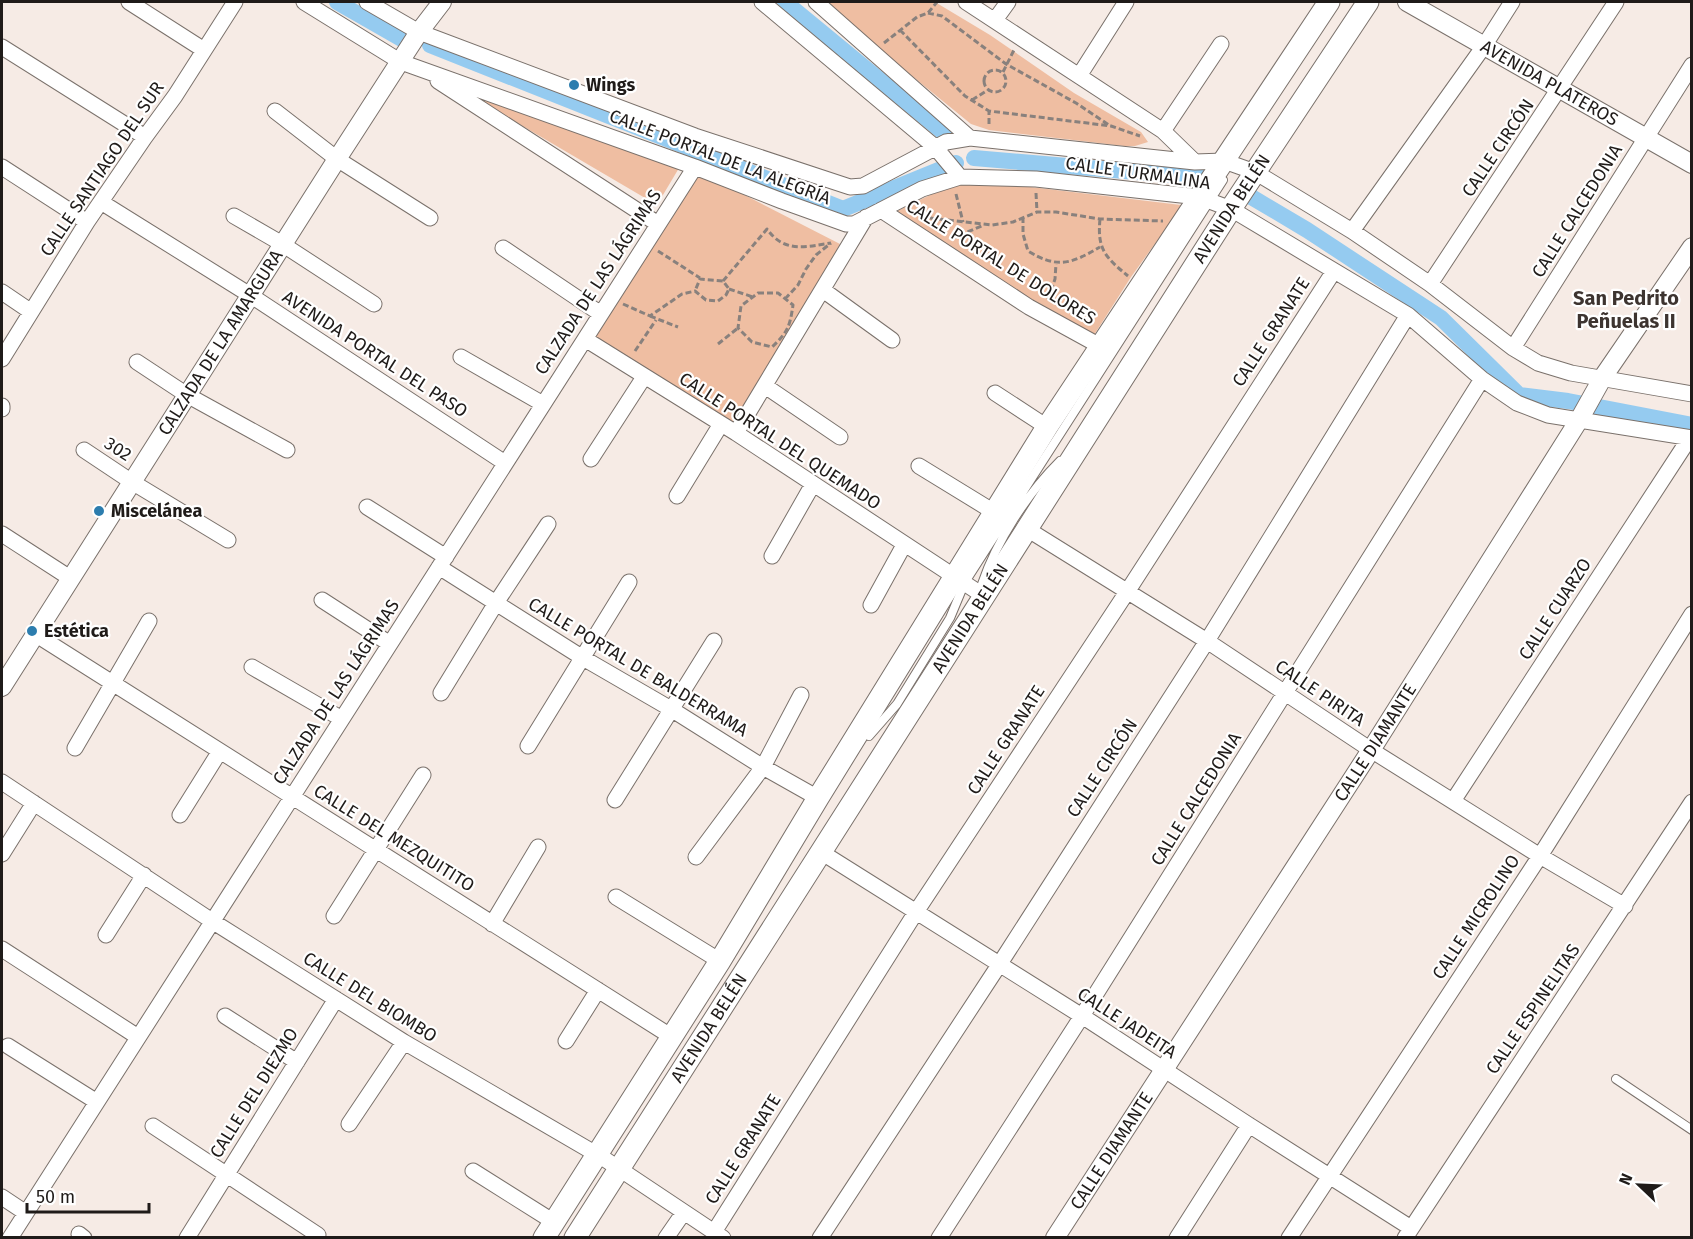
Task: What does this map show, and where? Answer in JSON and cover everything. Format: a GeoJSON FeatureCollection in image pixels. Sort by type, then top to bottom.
{"type":"FeatureCollection","features":[{"type":"Feature","properties":{"kind":"main road","name":"AVENIDA BELÉN"},"geometry":{"type":"LineString","coordinates":[[575,1238],[608,1163],[672,1037],[818,798],[960,579],[994,512],[1047,427],[1183,223],[1218,202],[1242,165],[1329,2]]}},
{"type":"Feature","properties":{"kind":"main road","name":"AVENIDA BELÉN"},"geometry":{"type":"LineString","coordinates":[[551,1232],[608,1163],[821,852],[981,594],[1027,529],[1218,202],[1242,165],[1368,2]]}},
{"type":"Feature","properties":{"kind":"street"},"geometry":{"type":"LineString","coordinates":[[129,2],[204,50]]}},
{"type":"Feature","properties":{"kind":"street","name":"CALLE SANTIAGO DEL SUR"},"geometry":{"type":"LineString","coordinates":[[2,359],[87,222],[176,96],[235,2]]}},
{"type":"Feature","properties":{"kind":"street","name":"CALLE PORTAL DE LA ALEGRÍA"},"geometry":{"type":"LineString","coordinates":[[304,2],[408,64],[695,167],[835,221],[854,224],[922,189],[956,179]]}},
{"type":"Feature","properties":{"kind":"street","name":"CALLE PORTAL DE LA ALEGRÍA"},"geometry":{"type":"LineString","coordinates":[[367,2],[419,32],[695,136],[850,187],[863,186],[946,142],[970,138]]}},
{"type":"Feature","properties":{"kind":"street","name":"CALZADA DE LA AMARGURA"},"geometry":{"type":"LineString","coordinates":[[2,687],[337,159],[408,64],[419,32],[442,2]]}},
{"type":"Feature","properties":{"kind":"street"},"geometry":{"type":"LineString","coordinates":[[762,2],[935,147],[956,179]]}},
{"type":"Feature","properties":{"kind":"street"},"geometry":{"type":"LineString","coordinates":[[816,2],[970,138]]}},
{"type":"Feature","properties":{"kind":"street"},"geometry":{"type":"LineString","coordinates":[[966,2],[1163,131],[1195,162]]}},
{"type":"Feature","properties":{"kind":"street"},"geometry":{"type":"LineString","coordinates":[[995,20],[1008,2]]}},
{"type":"Feature","properties":{"kind":"street"},"geometry":{"type":"LineString","coordinates":[[1079,76],[1126,2]]}},
{"type":"Feature","properties":{"kind":"street","name":"AVENIDA PLATEROS"},"geometry":{"type":"LineString","coordinates":[[1407,2],[1692,164]]}},
{"type":"Feature","properties":{"kind":"street"},"geometry":{"type":"LineString","coordinates":[[1352,231],[1484,46],[1512,2]]}},
{"type":"Feature","properties":{"kind":"street","name":"CALLE CIRCÓN"},"geometry":{"type":"LineString","coordinates":[[1430,284],[1616,2]]}},
{"type":"Feature","properties":{"kind":"street"},"geometry":{"type":"LineString","coordinates":[[1163,131],[1221,44]]}},
{"type":"Feature","properties":{"kind":"street"},"geometry":{"type":"LineString","coordinates":[[2,47],[145,137]]}},
{"type":"Feature","properties":{"kind":"street"},"geometry":{"type":"LineString","coordinates":[[408,64],[658,224]]}},
{"type":"Feature","properties":{"kind":"street","name":"CALLE CALCEDONIA"},"geometry":{"type":"LineString","coordinates":[[1513,348],[1692,65]]}},
{"type":"Feature","properties":{"kind":"street"},"geometry":{"type":"LineString","coordinates":[[275,111],[337,159],[430,218]]}},
{"type":"Feature","properties":{"kind":"street","name":"CALLE TURMALINA"},"geometry":{"type":"LineString","coordinates":[[970,138],[1242,165]]}},
{"type":"Feature","properties":{"kind":"street"},"geometry":{"type":"LineString","coordinates":[[1242,165],[1352,231],[1430,284],[1513,348],[1538,363],[1600,384],[1692,394]]}},
{"type":"Feature","properties":{"kind":"street"},"geometry":{"type":"LineString","coordinates":[[2,167],[87,222]]}},
{"type":"Feature","properties":{"kind":"street","name":"CALZADA DE LAS LÁGRIMAS"},"geometry":{"type":"LineString","coordinates":[[10,1238],[695,167]]}},
{"type":"Feature","properties":{"kind":"street","name":"CALLE TURMALINA"},"geometry":{"type":"LineString","coordinates":[[956,179],[1035,179],[1218,202],[1408,315],[1482,380],[1517,403],[1548,415],[1583,413],[1690,438]]}},
{"type":"Feature","properties":{"kind":"street","name":"AVENIDA PORTAL DEL PASO"},"geometry":{"type":"LineString","coordinates":[[101,202],[250,295],[505,463]]}},
{"type":"Feature","properties":{"kind":"street","name":"CALLE PORTAL DE DOLORES"},"geometry":{"type":"LineString","coordinates":[[881,210],[1029,307],[1100,346]]}},
{"type":"Feature","properties":{"kind":"street"},"geometry":{"type":"LineString","coordinates":[[234,216],[282,244],[374,304]]}},
{"type":"Feature","properties":{"kind":"street"},"geometry":{"type":"LineString","coordinates":[[736,434],[866,217]]}},
{"type":"Feature","properties":{"kind":"street","name":"CALLE DIAMANTE"},"geometry":{"type":"LineString","coordinates":[[1055,1238],[1371,750],[1600,384],[1692,247]]}},
{"type":"Feature","properties":{"kind":"street"},"geometry":{"type":"LineString","coordinates":[[503,248],[601,314]]}},
{"type":"Feature","properties":{"kind":"street","name":"CALLE GRANATE"},"geometry":{"type":"LineString","coordinates":[[719,1235],[916,912],[1127,592],[1334,271]]}},
{"type":"Feature","properties":{"kind":"street"},"geometry":{"type":"LineString","coordinates":[[823,290],[892,340]]}},
{"type":"Feature","properties":{"kind":"street"},"geometry":{"type":"LineString","coordinates":[[2,292],[30,311]]}},
{"type":"Feature","properties":{"kind":"street","name":"CALLE CIRCÓN"},"geometry":{"type":"LineString","coordinates":[[820,1238],[1207,641],[1408,315]]}},
{"type":"Feature","properties":{"kind":"street","name":"CALLE PORTAL DEL QUEMADO"},"geometry":{"type":"LineString","coordinates":[[585,339],[721,424],[981,594]]}},
{"type":"Feature","properties":{"kind":"street"},"geometry":{"type":"LineString","coordinates":[[460,357],[543,404]]}},
{"type":"Feature","properties":{"kind":"street"},"geometry":{"type":"LineString","coordinates":[[137,362],[187,395],[287,450]]}},
{"type":"Feature","properties":{"kind":"street"},"geometry":{"type":"LineString","coordinates":[[591,459],[644,377]]}},
{"type":"Feature","properties":{"kind":"street","name":"CALLE CALCEDONIA"},"geometry":{"type":"LineString","coordinates":[[939,1238],[1082,1016],[1482,380]]}},
{"type":"Feature","properties":{"kind":"street"},"geometry":{"type":"LineString","coordinates":[[765,386],[840,437]]}},
{"type":"Feature","properties":{"kind":"street"},"geometry":{"type":"LineString","coordinates":[[995,393],[1047,427]]}},
{"type":"Feature","properties":{"kind":"street"},"geometry":{"type":"LineString","coordinates":[[677,496],[721,424]]}},
{"type":"Feature","properties":{"kind":"street","name":"CALLE CUARZO"},"geometry":{"type":"LineString","coordinates":[[1453,801],[1690,438]]}},
{"type":"Feature","properties":{"kind":"street","name":"302"},"geometry":{"type":"LineString","coordinates":[[84,450],[228,540]]}},
{"type":"Feature","properties":{"kind":"street"},"geometry":{"type":"LineString","coordinates":[[919,466],[994,512]]}},
{"type":"Feature","properties":{"kind":"street"},"geometry":{"type":"LineString","coordinates":[[772,556],[813,484]]}},
{"type":"Feature","properties":{"kind":"street","name":"CALLE PORTAL DE BALDERRAMA"},"geometry":{"type":"LineString","coordinates":[[367,507],[496,603],[583,658],[818,798]]}},
{"type":"Feature","properties":{"kind":"street"},"geometry":{"type":"LineString","coordinates":[[441,693],[548,524]]}},
{"type":"Feature","properties":{"kind":"street","name":"CALLE PIRITA"},"geometry":{"type":"LineString","coordinates":[[1027,529],[1207,641],[1371,750],[1624,906]]}},
{"type":"Feature","properties":{"kind":"street"},"geometry":{"type":"LineString","coordinates":[[2,534],[70,578]]}},
{"type":"Feature","properties":{"kind":"street"},"geometry":{"type":"LineString","coordinates":[[871,605],[904,545]]}},
{"type":"Feature","properties":{"kind":"street"},"geometry":{"type":"LineString","coordinates":[[528,746],[629,582]]}},
{"type":"Feature","properties":{"kind":"street"},"geometry":{"type":"LineString","coordinates":[[322,600],[390,644]]}},
{"type":"Feature","properties":{"kind":"street","name":"CALLE MICROLINO"},"geometry":{"type":"LineString","coordinates":[[1289,1238],[1540,856],[1692,614]]}},
{"type":"Feature","properties":{"kind":"street"},"geometry":{"type":"LineString","coordinates":[[75,748],[149,621]]}},
{"type":"Feature","properties":{"kind":"street","name":"CALLE DEL MEZQUITITO"},"geometry":{"type":"LineString","coordinates":[[35,633],[672,1037]]}},
{"type":"Feature","properties":{"kind":"street"},"geometry":{"type":"LineString","coordinates":[[615,800],[714,641]]}},
{"type":"Feature","properties":{"kind":"street"},"geometry":{"type":"LineString","coordinates":[[252,667],[342,718]]}},
{"type":"Feature","properties":{"kind":"street"},"geometry":{"type":"LineString","coordinates":[[696,857],[763,767],[801,695]]}},
{"type":"Feature","properties":{"kind":"street"},"geometry":{"type":"LineString","coordinates":[[180,815],[220,751]]}},
{"type":"Feature","properties":{"kind":"street"},"geometry":{"type":"LineString","coordinates":[[333,916],[423,775]]}},
{"type":"Feature","properties":{"kind":"street","name":"CALLE DEL BIOMBO"},"geometry":{"type":"LineString","coordinates":[[2,782],[212,921],[404,1042],[608,1163],[719,1235]]}},
{"type":"Feature","properties":{"kind":"street","name":"CALLE ESPINELITAS"},"geometry":{"type":"LineString","coordinates":[[1408,1233],[1692,802]]}},
{"type":"Feature","properties":{"kind":"street"},"geometry":{"type":"LineString","coordinates":[[2,854],[34,803]]}},
{"type":"Feature","properties":{"kind":"street"},"geometry":{"type":"LineString","coordinates":[[492,924],[538,847]]}},
{"type":"Feature","properties":{"kind":"street","name":"CALLE JADEITA"},"geometry":{"type":"LineString","coordinates":[[821,852],[1329,1175],[1408,1233]]}},
{"type":"Feature","properties":{"kind":"street"},"geometry":{"type":"LineString","coordinates":[[106,935],[144,875]]}},
{"type":"Feature","properties":{"kind":"street"},"geometry":{"type":"LineString","coordinates":[[616,897],[720,961]]}},
{"type":"Feature","properties":{"kind":"street"},"geometry":{"type":"LineString","coordinates":[[2,949],[138,1037]]}},
{"type":"Feature","properties":{"kind":"street"},"geometry":{"type":"LineString","coordinates":[[566,1041],[598,990]]}},
{"type":"Feature","properties":{"kind":"street","name":"CALLE DEL DIEZMO"},"geometry":{"type":"LineString","coordinates":[[187,1238],[336,999]]}},
{"type":"Feature","properties":{"kind":"street"},"geometry":{"type":"LineString","coordinates":[[225,1016],[297,1062]]}},
{"type":"Feature","properties":{"kind":"street"},"geometry":{"type":"LineString","coordinates":[[349,1124],[404,1042]]}},
{"type":"Feature","properties":{"kind":"street"},"geometry":{"type":"LineString","coordinates":[[8,1046],[97,1102]]}},
{"type":"Feature","properties":{"kind":"street"},"geometry":{"type":"LineString","coordinates":[[1177,1238],[1249,1125]]}},
{"type":"Feature","properties":{"kind":"street"},"geometry":{"type":"LineString","coordinates":[[153,1126],[318,1235]]}},
{"type":"Feature","properties":{"kind":"street"},"geometry":{"type":"LineString","coordinates":[[473,1170],[551,1232]]}},
{"type":"Feature","properties":{"kind":"street"},"geometry":{"type":"LineString","coordinates":[[2,1197],[26,1213]]}},
{"type":"Feature","properties":{"kind":"street"},"geometry":{"type":"LineString","coordinates":[[666,1238],[684,1212]]}},
{"type":"Feature","properties":{"kind":"lane"},"geometry":{"type":"LineString","coordinates":[[1296,68],[1339,2]]}},
{"type":"Feature","properties":{"kind":"lane"},"geometry":{"type":"LineString","coordinates":[[1114,375],[1218,202]]}},
{"type":"Feature","properties":{"kind":"lane"},"geometry":{"type":"LineString","coordinates":[[861,748],[873,729],[897,704],[950,618],[960,579],[1218,202]]}},
{"type":"Feature","properties":{"kind":"lane"},"geometry":{"type":"LineString","coordinates":[[644,1113],[981,594],[991,558],[1040,482],[1063,458],[1089,415]]}},
{"type":"Feature","properties":{"kind":"lane"},"geometry":{"type":"LineString","coordinates":[[608,1163],[813,824]]}},
{"type":"Feature","properties":{"kind":"lane"},"geometry":{"type":"LineString","coordinates":[[1616,1079],[1692,1130]]}},
{"type":"Feature","properties":{"kind":"path"},"geometry":{"type":"LineString","coordinates":[[874,52],[917,17],[928,13],[937,2]]}},
{"type":"Feature","properties":{"kind":"path"},"geometry":{"type":"LineString","coordinates":[[928,13],[942,16],[1006,64],[1076,103],[1111,126]]}},
{"type":"Feature","properties":{"kind":"path"},"geometry":{"type":"LineString","coordinates":[[900,30],[965,96],[989,111],[1111,126],[1142,136],[1146,120]]}},
{"type":"Feature","properties":{"kind":"path"},"geometry":{"type":"LineString","coordinates":[[1003,72],[989,71],[984,84],[988,90],[995,93],[1006,86],[1003,72],[1020,38]]}},
{"type":"Feature","properties":{"kind":"path"},"geometry":{"type":"LineString","coordinates":[[972,100],[988,90]]}},
{"type":"Feature","properties":{"kind":"path"},"geometry":{"type":"LineString","coordinates":[[956,179],[963,222]]}},
{"type":"Feature","properties":{"kind":"path"},"geometry":{"type":"LineString","coordinates":[[918,216],[986,224],[1013,222],[1037,212],[1056,212],[1100,219],[1149,219],[1183,223]]}},
{"type":"Feature","properties":{"kind":"path"},"geometry":{"type":"LineString","coordinates":[[1023,218],[1023,234],[1028,251],[1042,259],[1056,264],[1089,254],[1100,247]]}},
{"type":"Feature","properties":{"kind":"path"},"geometry":{"type":"LineString","coordinates":[[1100,219],[1100,247],[1108,259],[1127,276],[1144,281]]}},
{"type":"Feature","properties":{"kind":"path"},"geometry":{"type":"LineString","coordinates":[[936,247],[986,224]]}},
{"type":"Feature","properties":{"kind":"path"},"geometry":{"type":"LineString","coordinates":[[723,281],[767,229],[774,238],[785,245],[796,247],[831,243],[816,255],[806,268],[798,285],[785,299]]}},
{"type":"Feature","properties":{"kind":"path"},"geometry":{"type":"LineString","coordinates":[[646,244],[700,279],[723,281],[729,289],[753,297]]}},
{"type":"Feature","properties":{"kind":"path"},"geometry":{"type":"LineString","coordinates":[[1029,307],[1048,299],[1055,279],[1056,264]]}},
{"type":"Feature","properties":{"kind":"path"},"geometry":{"type":"LineString","coordinates":[[695,291],[700,279]]}},
{"type":"Feature","properties":{"kind":"path"},"geometry":{"type":"LineString","coordinates":[[695,291],[706,300],[718,302],[729,289]]}},
{"type":"Feature","properties":{"kind":"path"},"geometry":{"type":"LineString","coordinates":[[650,316],[682,294],[695,291]]}},
{"type":"Feature","properties":{"kind":"path"},"geometry":{"type":"LineString","coordinates":[[718,344],[738,328],[741,306],[758,293],[778,293],[793,305],[791,322],[786,334],[772,347],[752,342],[738,328]]}},
{"type":"Feature","properties":{"kind":"path"},"geometry":{"type":"LineString","coordinates":[[610,299],[656,320],[678,327]]}},
{"type":"Feature","properties":{"kind":"path"},"geometry":{"type":"LineString","coordinates":[[626,366],[656,320]]}},
{"type":"Feature","properties":{"kind":"shaded area"},"geometry":{"type":"Polygon","coordinates":[[[821,2],[935,2],[990,35],[1074,93],[1141,132],[1148,142],[1135,146],[1124,146],[989,130],[971,124],[821,2]]]}},
{"type":"Feature","properties":{"kind":"shaded area"},"geometry":{"type":"Polygon","coordinates":[[[456,87],[679,168],[657,205],[456,87]]]}},
{"type":"Feature","properties":{"kind":"shaded area"},"geometry":{"type":"Polygon","coordinates":[[[698,171],[840,244],[812,298],[729,433],[589,342],[698,171]]]}},
{"type":"Feature","properties":{"kind":"shaded area"},"geometry":{"type":"Polygon","coordinates":[[[963,179],[1181,205],[1094,335],[1039,305],[893,213],[963,179]]]}},
{"type":"Feature","properties":{"kind":"waterway"},"geometry":{"type":"LineString","coordinates":[[337,2],[407,42]]}},
{"type":"Feature","properties":{"kind":"waterway"},"geometry":{"type":"LineString","coordinates":[[785,2],[949,137]]}},
{"type":"Feature","properties":{"kind":"waterway"},"geometry":{"type":"LineString","coordinates":[[430,45],[843,209],[956,163]]}},
{"type":"Feature","properties":{"kind":"waterway"},"geometry":{"type":"LineString","coordinates":[[974,158],[1206,178]]}},
{"type":"Feature","properties":{"kind":"waterway"},"geometry":{"type":"LineString","coordinates":[[1248,195],[1307,230],[1441,318],[1519,395],[1568,401],[1692,425]]}},
{"type":"Feature","properties":{"kind":"place","name":"Wings"},"geometry":{"type":"Point","coordinates":[574,85]}},
{"type":"Feature","properties":{"kind":"place","name":"Miscelánea"},"geometry":{"type":"Point","coordinates":[99,511]}},
{"type":"Feature","properties":{"kind":"place","name":"Estética"},"geometry":{"type":"Point","coordinates":[32,631]}},
{"type":"Feature","properties":{"kind":"district","name":"San Pedrito Peñuelas II"},"geometry":{"type":"Point","coordinates":[1626,310]}}]}
